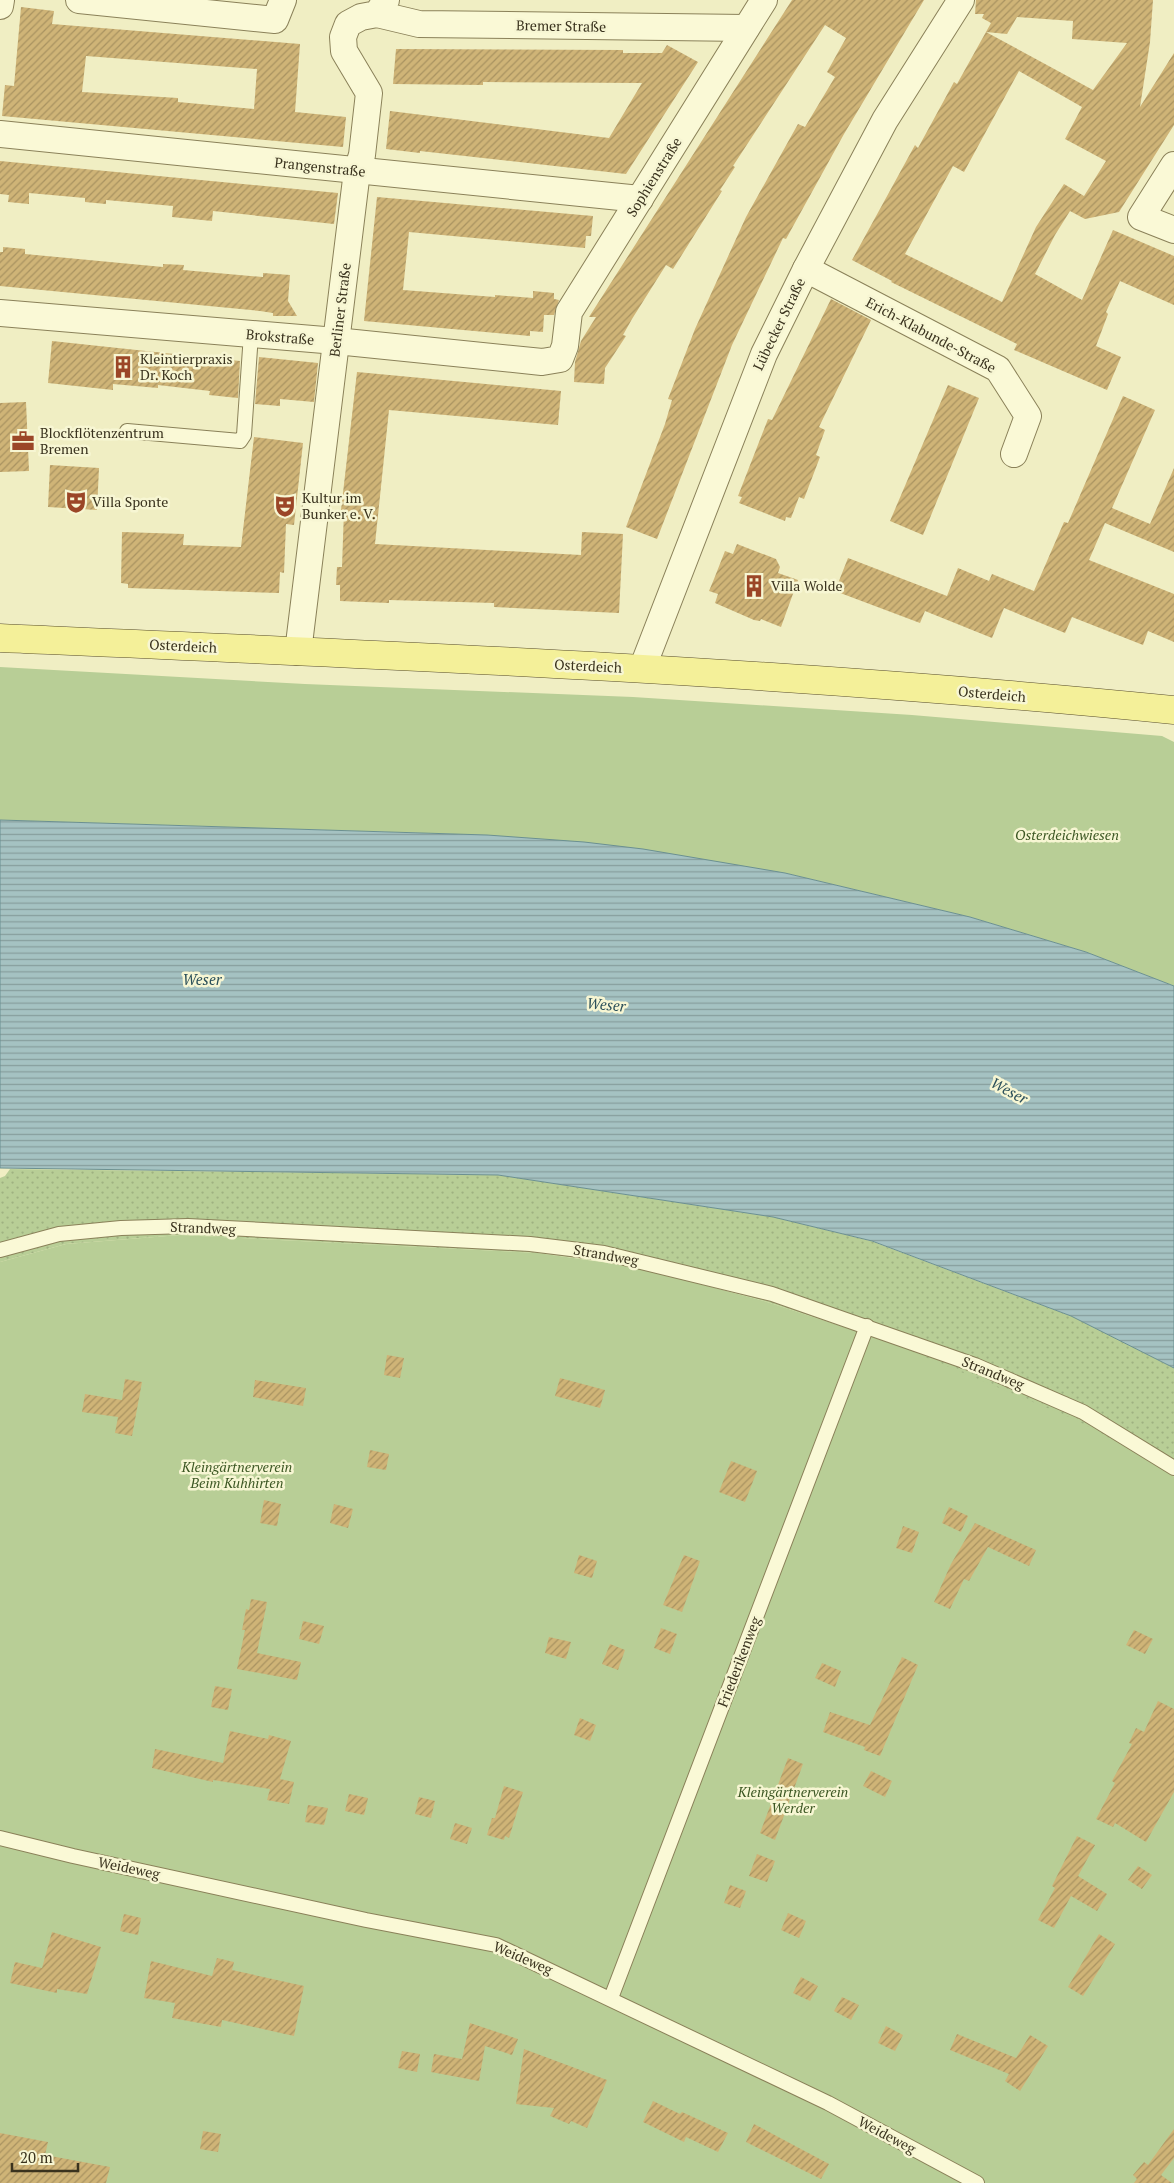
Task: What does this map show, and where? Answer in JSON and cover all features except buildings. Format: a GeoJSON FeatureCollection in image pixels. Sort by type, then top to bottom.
{"type":"FeatureCollection","features":[{"type":"Feature","properties":{"kind":"main road","name":"Osterdeich"},"geometry":{"type":"LineString","coordinates":[[0,638],[642,668],[912,687],[1174,710]]}},
{"type":"Feature","properties":{"kind":"street"},"geometry":{"type":"LineString","coordinates":[[0,6],[1,0]]}},
{"type":"Feature","properties":{"kind":"street"},"geometry":{"type":"LineString","coordinates":[[79,0],[279,10]]}},
{"type":"Feature","properties":{"kind":"street","name":"Sophienstraße"},"geometry":{"type":"LineString","coordinates":[[560,359],[566,346],[568,312],[764,0]]}},
{"type":"Feature","properties":{"kind":"street","name":"Lübecker Straße"},"geometry":{"type":"LineString","coordinates":[[642,668],[753,377],[806,269],[885,120],[961,0]]}},
{"type":"Feature","properties":{"kind":"street","name":"Bremer Straße"},"geometry":{"type":"LineString","coordinates":[[381,7],[419,24],[746,28]]}},
{"type":"Feature","properties":{"kind":"street","name":"Berliner Straße"},"geometry":{"type":"LineString","coordinates":[[298,652],[357,171],[362,155],[369,92],[344,51],[343,37],[348,24],[381,7]]}},
{"type":"Feature","properties":{"kind":"street","name":"Prangenstraße"},"geometry":{"type":"LineString","coordinates":[[0,134],[640,199]]}},
{"type":"Feature","properties":{"kind":"street"},"geometry":{"type":"LineString","coordinates":[[1174,165],[1141,217],[1174,230]]}},
{"type":"Feature","properties":{"kind":"street","name":"Erich-Klabunde-Straße"},"geometry":{"type":"LineString","coordinates":[[806,269],[998,369],[1028,416],[1014,454]]}},
{"type":"Feature","properties":{"kind":"street","name":"Brokstraße"},"geometry":{"type":"LineString","coordinates":[[0,313],[336,341],[542,362],[560,359]]}},
{"type":"Feature","properties":{"kind":"lane"},"geometry":{"type":"LineString","coordinates":[[127,431],[237,441],[242,439],[252,334]]}},
{"type":"Feature","properties":{"kind":"lane","name":"Strandweg"},"geometry":{"type":"LineString","coordinates":[[0,1250],[59,1234],[121,1228],[188,1226],[530,1244],[604,1253],[680,1270],[772,1294],[975,1365],[1083,1412],[1174,1468]]}},
{"type":"Feature","properties":{"kind":"lane","name":"Friederikenweg"},"geometry":{"type":"LineString","coordinates":[[611,1998],[867,1326]]}},
{"type":"Feature","properties":{"kind":"lane","name":"Weideweg"},"geometry":{"type":"LineString","coordinates":[[0,1838],[347,1916],[496,1945],[611,1998],[828,2104],[977,2183]]}},
{"type":"Feature","properties":{"kind":"green space","name":"Osterdeichwiesen"},"geometry":{"type":"Polygon","coordinates":[[[0,667],[305,684],[633,697],[912,715],[1162,736],[1174,742],[1174,986],[1086,952],[970,917],[785,873],[487,835],[0,820],[0,667]]]}},
{"type":"Feature","properties":{"kind":"green space"},"geometry":{"type":"Polygon","coordinates":[[[10,1169],[498,1175],[773,1217],[871,1241],[1071,1316],[1174,1368],[1174,1477],[1157,1464],[884,1340],[764,1301],[637,1266],[538,1253],[180,1235],[66,1244],[0,1262],[0,1178],[5,1176],[10,1169]]]}},
{"type":"Feature","properties":{"kind":"green space","name":"Kleingärtnerverein Werder"},"geometry":{"type":"Polygon","coordinates":[[[180,1235],[538,1253],[637,1267],[764,1301],[884,1340],[1076,1420],[1157,1464],[1174,1477],[1174,2183],[0,2183],[0,1262],[66,1244],[180,1235]]]}},
{"type":"Feature","properties":{"kind":"water","name":"Weser"},"geometry":{"type":"Polygon","coordinates":[[[0,820],[487,835],[584,842],[643,849],[785,873],[970,917],[1086,952],[1174,986],[1174,1368],[1071,1316],[872,1241],[773,1217],[498,1175],[0,1168],[0,820]]]}},
{"type":"Feature","properties":{"kind":"place","name":"Kleintierpraxis Dr. Koch"},"geometry":{"type":"Point","coordinates":[123,367]}},
{"type":"Feature","properties":{"kind":"place","name":"Blockflötenzentrum Bremen"},"geometry":{"type":"Point","coordinates":[23,441]}},
{"type":"Feature","properties":{"kind":"place","name":"Villa Sponte"},"geometry":{"type":"Point","coordinates":[76,502]}},
{"type":"Feature","properties":{"kind":"place","name":"Kultur im Bunker e. V."},"geometry":{"type":"Point","coordinates":[285,506]}},
{"type":"Feature","properties":{"kind":"place","name":"Villa Wolde"},"geometry":{"type":"Point","coordinates":[754,586]}},
{"type":"Feature","properties":{"kind":"park label","name":"Kleingärtnerverein Beim Kuhhirten"},"geometry":{"type":"Point","coordinates":[237,1475]}}]}
